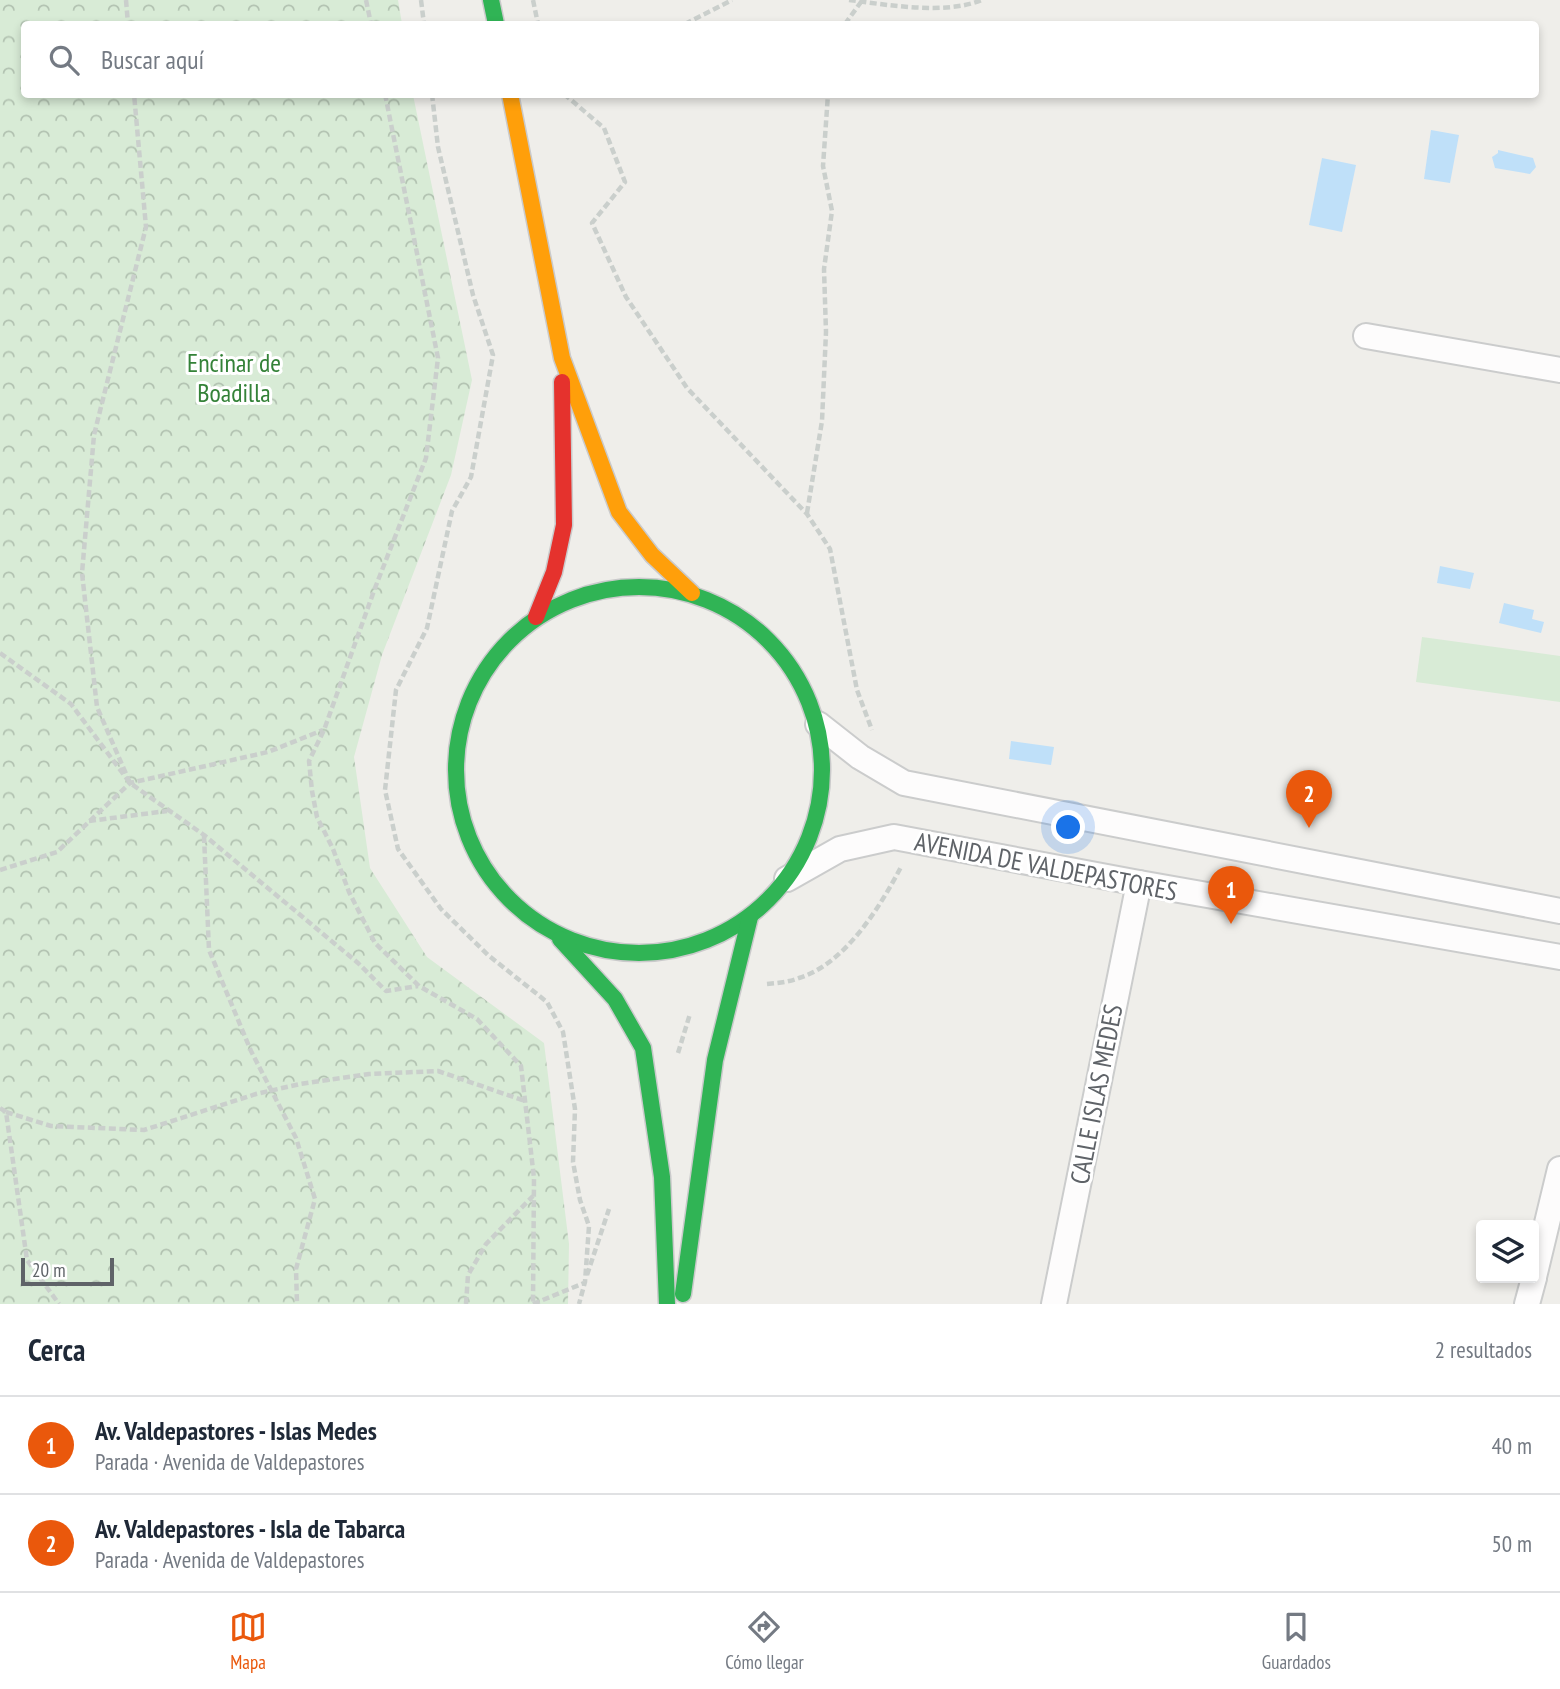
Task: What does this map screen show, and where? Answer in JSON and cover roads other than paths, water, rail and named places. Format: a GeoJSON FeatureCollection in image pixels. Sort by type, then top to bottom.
{"type":"FeatureCollection","features":[{"type":"Feature","properties":{"kind":"street"},"geometry":{"type":"LineString","coordinates":[[491,0],[495,21]]}},
{"type":"Feature","properties":{"kind":"street"},"geometry":{"type":"LineString","coordinates":[[511,98],[562,358],[619,512],[652,555],[692,593]]}},
{"type":"Feature","properties":{"kind":"street"},"geometry":{"type":"LineString","coordinates":[[1366,336],[1560,370]]}},
{"type":"Feature","properties":{"kind":"street"},"geometry":{"type":"LineString","coordinates":[[536,617],[554,572],[564,524],[562,358]]}},
{"type":"Feature","properties":{"kind":"street"},"geometry":{"type":"LineString","coordinates":[[558,936],[606,952],[656,953],[705,942],[750,917],[787,879],[813,831],[823,778],[818,724],[800,680],[773,642],[736,612],[692,593],[639,585],[585,593],[536,617],[495,654],[468,702],[455,755],[459,811],[478,862],[513,905],[558,936],[615,999],[643,1048],[662,1177],[667,1304]]}},
{"type":"Feature","properties":{"kind":"street","name":"AVENIDA DE VALDEPASTORES"},"geometry":{"type":"LineString","coordinates":[[818,724],[860,757],[904,783],[1560,911]]}},
{"type":"Feature","properties":{"kind":"street","name":"AVENIDA DE VALDEPASTORES"},"geometry":{"type":"LineString","coordinates":[[787,879],[840,849],[894,837],[1560,957]]}},
{"type":"Feature","properties":{"kind":"street","name":"CALLE ISLAS MEDES"},"geometry":{"type":"LineString","coordinates":[[1054,1304],[1139,883]]}},
{"type":"Feature","properties":{"kind":"street"},"geometry":{"type":"LineString","coordinates":[[681,1304],[715,1060],[750,917]]}},
{"type":"Feature","properties":{"kind":"street"},"geometry":{"type":"LineString","coordinates":[[1539,1257],[1560,1169]]}},
{"type":"Feature","properties":{"kind":"street"},"geometry":{"type":"LineString","coordinates":[[1527,1304],[1533,1283]]}},
{"type":"Feature","properties":{"kind":"water"},"geometry":{"type":"Polygon","coordinates":[[[1431,130],[1459,135],[1450,183],[1424,179],[1431,130]]]}},
{"type":"Feature","properties":{"kind":"water"},"geometry":{"type":"Polygon","coordinates":[[[1498,150],[1533,158],[1536,167],[1530,174],[1495,168],[1492,157],[1498,150]]]}},
{"type":"Feature","properties":{"kind":"water"},"geometry":{"type":"Polygon","coordinates":[[[1322,158],[1356,165],[1342,232],[1309,225],[1322,158]]]}},
{"type":"Feature","properties":{"kind":"water"},"geometry":{"type":"Polygon","coordinates":[[[1440,566],[1474,573],[1470,589],[1437,583],[1440,566]]]}},
{"type":"Feature","properties":{"kind":"water"},"geometry":{"type":"Polygon","coordinates":[[[1504,603],[1534,610],[1532,619],[1544,622],[1541,633],[1499,623],[1504,603]]]}},
{"type":"Feature","properties":{"kind":"water"},"geometry":{"type":"Polygon","coordinates":[[[1011,741],[1054,747],[1051,765],[1009,759],[1011,741]]]}},
{"type":"Feature","properties":{"kind":"place","name":"Av. Valdepastores - Isla de Tabarca"},"geometry":{"type":"Point","coordinates":[1309,828]}},
{"type":"Feature","properties":{"kind":"place","name":"Av. Valdepastores - Islas Medes"},"geometry":{"type":"Point","coordinates":[1231,924]}},
{"type":"Feature","properties":{"kind":"park label","name":"Encinar de Boadilla"},"geometry":{"type":"Point","coordinates":[234,377]}}]}
